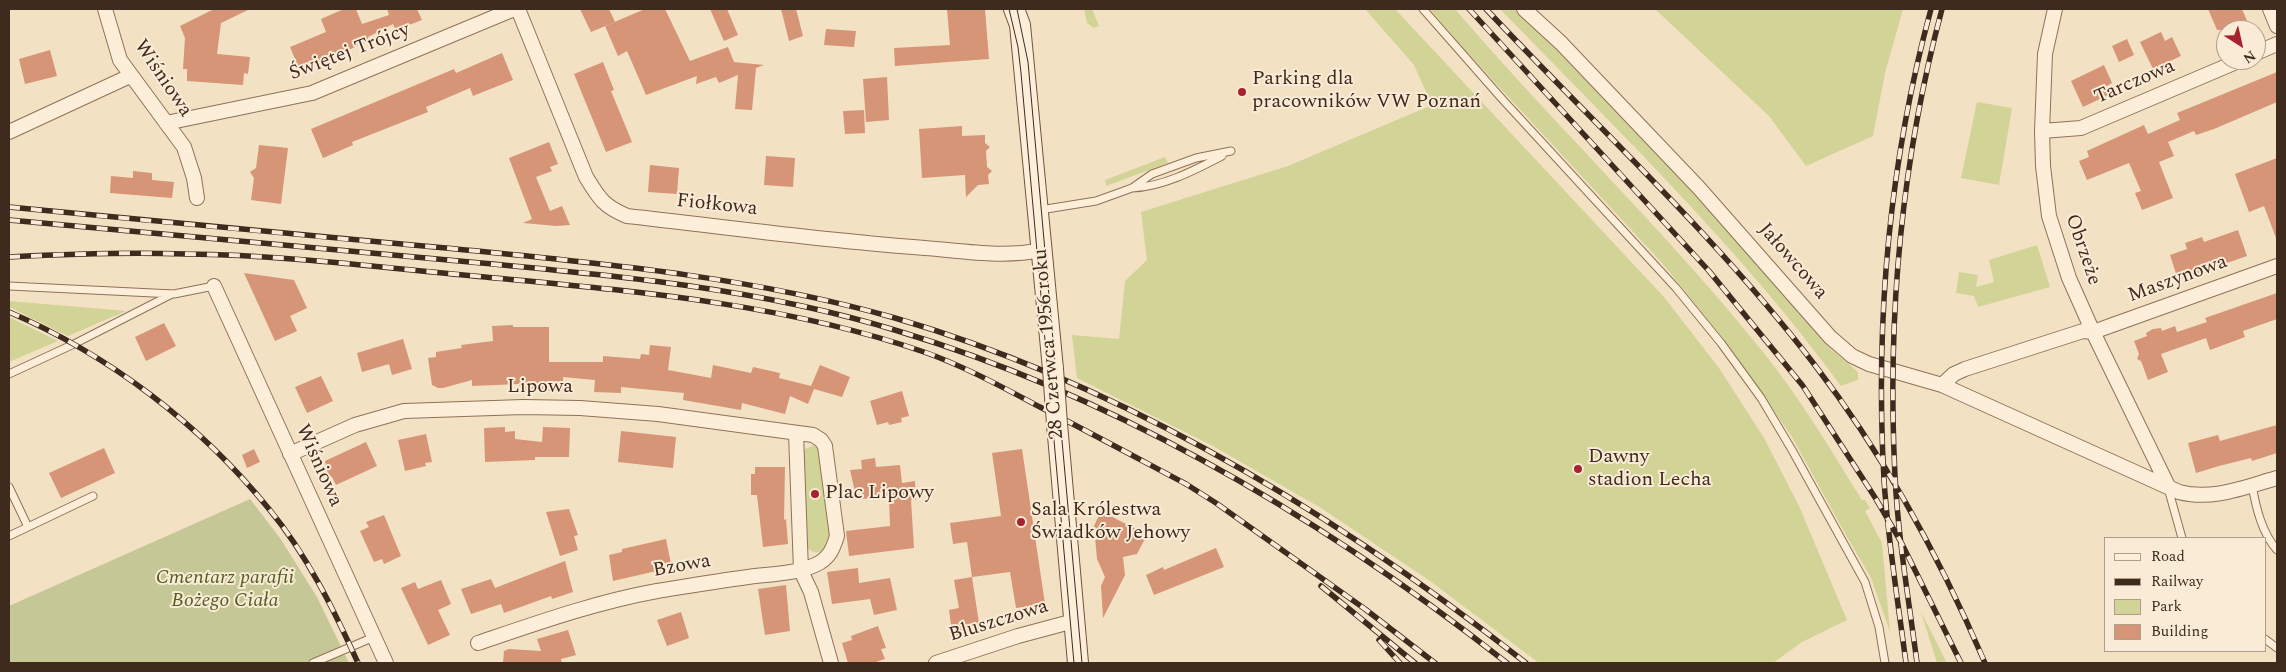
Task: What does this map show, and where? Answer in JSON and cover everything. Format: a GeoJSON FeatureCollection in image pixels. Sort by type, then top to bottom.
{"type":"FeatureCollection","features":[{"type":"Feature","properties":{"kind":"street","name":"Wiśniowa"},"geometry":{"type":"LineString","coordinates":[[105,9],[120,60],[184,147],[194,178],[197,198]]}},
{"type":"Feature","properties":{"kind":"street","name":"Świętej Trójcy"},"geometry":{"type":"LineString","coordinates":[[166,123],[312,93],[516,9]]}},
{"type":"Feature","properties":{"kind":"street","name":"Fiołkowa"},"geometry":{"type":"LineString","coordinates":[[516,9],[586,176],[599,199],[609,208],[627,216],[767,231],[842,242],[1008,255],[1042,250]]}},
{"type":"Feature","properties":{"kind":"street","name":"Jałowcowa"},"geometry":{"type":"LineString","coordinates":[[1524,9],[1699,188],[1841,348],[1869,364],[1942,385],[2179,492],[2192,496],[2218,495],[2277,478]]}},
{"type":"Feature","properties":{"kind":"street","name":"Obrzeże"},"geometry":{"type":"LineString","coordinates":[[2055,9],[2045,54],[2042,130],[2043,166],[2048,216],[2069,278],[2093,332],[2168,486]]}},
{"type":"Feature","properties":{"kind":"street"},"geometry":{"type":"LineString","coordinates":[[2270,9],[2277,26]]}},
{"type":"Feature","properties":{"kind":"street","name":"28 Czerwca 1956 roku"},"geometry":{"type":"LineString","coordinates":[[1019,14],[1053,369],[1078,663]]}},
{"type":"Feature","properties":{"kind":"street","name":"Tarczowa"},"geometry":{"type":"LineString","coordinates":[[2042,130],[2081,128],[2217,70]]}},
{"type":"Feature","properties":{"kind":"street"},"geometry":{"type":"LineString","coordinates":[[9,132],[130,76]]}},
{"type":"Feature","properties":{"kind":"street","name":"Maszynowa"},"geometry":{"type":"LineString","coordinates":[[2093,332],[2277,266]]}},
{"type":"Feature","properties":{"kind":"street","name":"Wiśniowa"},"geometry":{"type":"LineString","coordinates":[[214,286],[386,663]]}},
{"type":"Feature","properties":{"kind":"street"},"geometry":{"type":"LineString","coordinates":[[1942,385],[1954,374],[1965,369],[2083,331],[2093,332]]}},
{"type":"Feature","properties":{"kind":"street","name":"Lipowa"},"geometry":{"type":"LineString","coordinates":[[290,454],[355,425],[404,411],[523,407],[580,408],[658,414],[796,434]]}},
{"type":"Feature","properties":{"kind":"street"},"geometry":{"type":"LineString","coordinates":[[801,570],[826,559],[834,548],[837,536],[825,446],[821,440],[813,435],[796,434],[801,570],[811,592],[831,663]]}},
{"type":"Feature","properties":{"kind":"street","name":"Bzowa"},"geometry":{"type":"LineString","coordinates":[[478,643],[549,619],[655,592],[801,570]]}},
{"type":"Feature","properties":{"kind":"street","name":"Bluszczowa"},"geometry":{"type":"LineString","coordinates":[[936,663],[1018,636],[1074,621]]}},
{"type":"Feature","properties":{"kind":"lane"},"geometry":{"type":"LineString","coordinates":[[1423,9],[1502,100],[1676,288],[1721,343],[1760,398],[1792,450],[1865,582],[1879,627],[1885,663]]}},
{"type":"Feature","properties":{"kind":"lane"},"geometry":{"type":"LineString","coordinates":[[1038,211],[1081,205],[1132,188],[1152,174],[1196,158],[1231,151],[1188,172],[1144,188],[1132,188]]}},
{"type":"Feature","properties":{"kind":"lane"},"geometry":{"type":"LineString","coordinates":[[9,286],[174,294],[214,286]]}},
{"type":"Feature","properties":{"kind":"lane"},"geometry":{"type":"LineString","coordinates":[[9,374],[174,294]]}},
{"type":"Feature","properties":{"kind":"lane"},"geometry":{"type":"LineString","coordinates":[[2252,485],[2264,530],[2277,550]]}},
{"type":"Feature","properties":{"kind":"lane"},"geometry":{"type":"LineString","coordinates":[[2168,486],[2182,537]]}},
{"type":"Feature","properties":{"kind":"lane"},"geometry":{"type":"LineString","coordinates":[[9,487],[28,527]]}},
{"type":"Feature","properties":{"kind":"lane"},"geometry":{"type":"LineString","coordinates":[[9,536],[93,496]]}},
{"type":"Feature","properties":{"kind":"lane"},"geometry":{"type":"LineString","coordinates":[[313,663],[374,637]]}},
{"type":"Feature","properties":{"kind":"lane"},"geometry":{"type":"LineString","coordinates":[[2266,639],[2277,648]]}},
{"type":"Feature","properties":{"kind":"green space"},"geometry":{"type":"Polygon","coordinates":[[[1084,9],[1092,9],[1099,26],[1094,28],[1087,23],[1084,9]]]}},
{"type":"Feature","properties":{"kind":"green space"},"geometry":{"type":"Polygon","coordinates":[[[1365,9],[1395,9],[1664,297],[1719,368],[1764,438],[1799,506],[1847,620],[1802,642],[1773,663],[1539,663],[1430,581],[1321,508],[1211,445],[1077,378],[1072,335],[1119,339],[1125,281],[1147,260],[1141,212],[1288,166],[1432,105],[1414,65],[1365,9]]]}},
{"type":"Feature","properties":{"kind":"green space"},"geometry":{"type":"Polygon","coordinates":[[[1430,9],[1455,9],[1688,264],[1777,370],[1815,424],[1862,500],[1865,500],[1870,508],[1865,511],[1882,543],[1890,632],[1871,578],[1792,437],[1726,342],[1662,263],[1464,49],[1430,9]]]}},
{"type":"Feature","properties":{"kind":"green space"},"geometry":{"type":"Polygon","coordinates":[[[1500,9],[1518,9],[1729,230],[1832,350],[1858,372],[1858,380],[1841,386],[1762,286],[1720,239],[1500,9]]]}},
{"type":"Feature","properties":{"kind":"green space"},"geometry":{"type":"Polygon","coordinates":[[[1655,9],[1903,9],[1885,73],[1873,136],[1806,166],[1769,116],[1655,9]]]}},
{"type":"Feature","properties":{"kind":"green space"},"geometry":{"type":"Polygon","coordinates":[[[1977,102],[2012,108],[1999,185],[1961,178],[1977,102]]]}},
{"type":"Feature","properties":{"kind":"green space"},"geometry":{"type":"Polygon","coordinates":[[[1165,157],[1168,163],[1106,186],[1105,180],[1165,157]]]}},
{"type":"Feature","properties":{"kind":"green space"},"geometry":{"type":"Polygon","coordinates":[[[2037,245],[2050,287],[1978,307],[1974,296],[1956,293],[1959,272],[1978,275],[1976,287],[1994,282],[1989,260],[2037,245]]]}},
{"type":"Feature","properties":{"kind":"green space"},"geometry":{"type":"Polygon","coordinates":[[[9,301],[126,311],[68,336],[9,307],[9,301]]]}},
{"type":"Feature","properties":{"kind":"green space"},"geometry":{"type":"Polygon","coordinates":[[[9,317],[15,320],[58,341],[9,362],[9,317]]]}},
{"type":"Feature","properties":{"kind":"green space","name":"Plac Lipowy"},"geometry":{"type":"Polygon","coordinates":[[[814,445],[820,449],[832,530],[829,547],[816,552],[811,551],[805,545],[803,450],[814,445]]]}},
{"type":"Feature","properties":{"kind":"green space","name":"Cmentarz parafii Bożego Ciała"},"geometry":{"type":"Polygon","coordinates":[[[250,499],[280,538],[317,597],[349,663],[9,663],[9,606],[250,499]]]}},
{"type":"Feature","properties":{"kind":"green space"},"geometry":{"type":"Polygon","coordinates":[[[1921,612],[1947,663],[1937,663],[1921,612]]]}},
{"type":"Feature","properties":{"kind":"building"},"geometry":{"type":"Polygon","coordinates":[[[214,9],[250,9],[221,23],[217,54],[250,57],[248,74],[244,73],[243,85],[187,81],[187,69],[183,69],[185,38],[180,26],[214,9]]]}},
{"type":"Feature","properties":{"kind":"building"},"geometry":{"type":"Polygon","coordinates":[[[344,9],[356,9],[362,24],[389,15],[387,9],[417,9],[422,20],[396,30],[393,24],[368,37],[369,41],[300,71],[290,47],[326,32],[321,19],[344,9]]]}},
{"type":"Feature","properties":{"kind":"building"},"geometry":{"type":"Polygon","coordinates":[[[580,9],[609,9],[615,22],[591,32],[580,9]]]}},
{"type":"Feature","properties":{"kind":"building"},"geometry":{"type":"Polygon","coordinates":[[[645,9],[665,9],[690,61],[728,47],[734,62],[764,65],[756,68],[752,110],[735,109],[738,75],[719,83],[716,77],[696,84],[697,76],[646,95],[627,51],[618,56],[605,26],[645,9]]]}},
{"type":"Feature","properties":{"kind":"building"},"geometry":{"type":"Polygon","coordinates":[[[710,9],[727,9],[738,35],[724,41],[710,9]]]}},
{"type":"Feature","properties":{"kind":"building"},"geometry":{"type":"Polygon","coordinates":[[[781,9],[796,9],[803,36],[789,41],[781,9]]]}},
{"type":"Feature","properties":{"kind":"building"},"geometry":{"type":"Polygon","coordinates":[[[947,9],[985,9],[989,59],[895,66],[894,48],[950,45],[947,9]]]}},
{"type":"Feature","properties":{"kind":"building"},"geometry":{"type":"Polygon","coordinates":[[[2208,9],[2242,9],[2247,20],[2216,20],[2216,28],[2208,9]]]}},
{"type":"Feature","properties":{"kind":"building"},"geometry":{"type":"Polygon","coordinates":[[[826,29],[856,31],[854,47],[824,45],[826,29]]]}},
{"type":"Feature","properties":{"kind":"building"},"geometry":{"type":"Polygon","coordinates":[[[2161,32],[2165,41],[2172,37],[2181,56],[2170,61],[2172,65],[2155,73],[2140,42],[2161,32]]]}},
{"type":"Feature","properties":{"kind":"building"},"geometry":{"type":"Polygon","coordinates":[[[2127,39],[2134,55],[2119,62],[2112,46],[2127,39]]]}},
{"type":"Feature","properties":{"kind":"building"},"geometry":{"type":"Polygon","coordinates":[[[50,50],[57,76],[25,84],[19,59],[50,50]]]}},
{"type":"Feature","properties":{"kind":"building"},"geometry":{"type":"Polygon","coordinates":[[[502,53],[513,80],[473,96],[470,88],[426,107],[428,112],[352,142],[353,145],[323,158],[311,129],[454,69],[456,73],[502,53]]]}},
{"type":"Feature","properties":{"kind":"building"},"geometry":{"type":"Polygon","coordinates":[[[603,62],[614,90],[611,91],[632,142],[606,152],[574,74],[603,62]]]}},
{"type":"Feature","properties":{"kind":"building"},"geometry":{"type":"Polygon","coordinates":[[[2104,65],[2112,83],[2105,87],[2108,95],[2083,107],[2071,81],[2104,65]]]}},
{"type":"Feature","properties":{"kind":"building"},"geometry":{"type":"Polygon","coordinates":[[[2277,72],[2277,102],[2214,129],[2196,135],[2194,131],[2168,142],[2174,156],[2159,162],[2173,198],[2142,210],[2135,193],[2141,191],[2129,163],[2087,180],[2079,161],[2089,157],[2087,151],[2144,125],[2148,134],[2180,120],[2177,113],[2277,72]]]}},
{"type":"Feature","properties":{"kind":"building"},"geometry":{"type":"Polygon","coordinates":[[[887,77],[889,120],[866,122],[863,79],[887,77]]]}},
{"type":"Feature","properties":{"kind":"building"},"geometry":{"type":"Polygon","coordinates":[[[864,110],[865,133],[845,134],[843,111],[864,110]]]}},
{"type":"Feature","properties":{"kind":"building"},"geometry":{"type":"Polygon","coordinates":[[[962,126],[962,136],[985,135],[985,143],[990,147],[986,151],[987,167],[992,171],[988,175],[989,184],[978,185],[966,197],[965,175],[922,178],[919,129],[962,126]]]}},
{"type":"Feature","properties":{"kind":"building"},"geometry":{"type":"Polygon","coordinates":[[[549,142],[558,164],[550,167],[552,171],[536,177],[550,211],[562,206],[570,225],[556,226],[523,223],[532,219],[509,158],[549,142]]]}},
{"type":"Feature","properties":{"kind":"building"},"geometry":{"type":"Polygon","coordinates":[[[259,145],[288,148],[281,204],[251,200],[254,178],[250,172],[256,168],[259,145]]]}},
{"type":"Feature","properties":{"kind":"building"},"geometry":{"type":"Polygon","coordinates":[[[766,156],[795,158],[793,187],[764,185],[766,156]]]}},
{"type":"Feature","properties":{"kind":"building"},"geometry":{"type":"Polygon","coordinates":[[[2277,158],[2276,238],[2264,206],[2249,212],[2235,174],[2277,158]]]}},
{"type":"Feature","properties":{"kind":"building"},"geometry":{"type":"Polygon","coordinates":[[[650,165],[679,168],[677,194],[648,192],[650,165]]]}},
{"type":"Feature","properties":{"kind":"building"},"geometry":{"type":"Polygon","coordinates":[[[133,171],[152,173],[152,180],[174,182],[172,198],[110,193],[111,176],[133,178],[133,171]]]}},
{"type":"Feature","properties":{"kind":"building"},"geometry":{"type":"Polygon","coordinates":[[[2238,230],[2247,256],[2178,280],[2170,255],[2187,249],[2185,243],[2202,237],[2204,242],[2238,230]]]}},
{"type":"Feature","properties":{"kind":"building"},"geometry":{"type":"Polygon","coordinates":[[[244,273],[294,280],[307,308],[290,316],[297,331],[275,341],[244,273]]]}},
{"type":"Feature","properties":{"kind":"building"},"geometry":{"type":"Polygon","coordinates":[[[2277,293],[2277,319],[2243,331],[2245,337],[2210,350],[2206,338],[2161,354],[2168,372],[2148,380],[2141,361],[2137,359],[2139,354],[2134,341],[2147,336],[2146,333],[2153,329],[2161,328],[2162,331],[2175,326],[2177,332],[2207,322],[2205,318],[2277,293]]]}},
{"type":"Feature","properties":{"kind":"building"},"geometry":{"type":"Polygon","coordinates":[[[164,323],[176,346],[146,361],[135,337],[164,323]]]}},
{"type":"Feature","properties":{"kind":"building"},"geometry":{"type":"Polygon","coordinates":[[[513,325],[513,327],[549,327],[549,362],[603,362],[603,356],[640,359],[641,354],[649,355],[650,345],[671,347],[668,370],[711,378],[713,365],[751,373],[753,367],[780,373],[779,378],[811,386],[820,365],[850,377],[842,397],[814,389],[808,404],[790,396],[785,414],[742,403],[741,410],[683,400],[684,393],[621,387],[621,393],[594,392],[595,380],[563,377],[563,391],[519,391],[519,384],[472,386],[472,380],[443,388],[432,385],[428,358],[436,357],[436,352],[462,348],[461,345],[493,341],[492,326],[513,325]]]}},
{"type":"Feature","properties":{"kind":"building"},"geometry":{"type":"Polygon","coordinates":[[[403,339],[412,369],[392,375],[389,364],[362,372],[357,353],[403,339]]]}},
{"type":"Feature","properties":{"kind":"building"},"geometry":{"type":"Polygon","coordinates":[[[321,376],[333,401],[307,413],[295,387],[321,376]]]}},
{"type":"Feature","properties":{"kind":"building"},"geometry":{"type":"Polygon","coordinates":[[[902,391],[909,416],[901,418],[902,422],[889,425],[888,422],[877,425],[870,401],[902,391]]]}},
{"type":"Feature","properties":{"kind":"building"},"geometry":{"type":"Polygon","coordinates":[[[2277,425],[2277,453],[2252,461],[2251,458],[2196,473],[2188,443],[2218,435],[2220,441],[2277,425]]]}},
{"type":"Feature","properties":{"kind":"building"},"geometry":{"type":"Polygon","coordinates":[[[505,427],[505,432],[515,431],[515,439],[542,442],[543,427],[570,428],[569,457],[535,457],[535,460],[485,462],[484,428],[505,427]]]}},
{"type":"Feature","properties":{"kind":"building"},"geometry":{"type":"Polygon","coordinates":[[[621,431],[676,437],[673,468],[618,462],[621,431]]]}},
{"type":"Feature","properties":{"kind":"building"},"geometry":{"type":"Polygon","coordinates":[[[426,434],[432,462],[425,463],[426,466],[405,471],[398,440],[426,434]]]}},
{"type":"Feature","properties":{"kind":"building"},"geometry":{"type":"Polygon","coordinates":[[[366,442],[377,466],[336,485],[332,477],[328,475],[325,461],[366,442]]]}},
{"type":"Feature","properties":{"kind":"building"},"geometry":{"type":"Polygon","coordinates":[[[104,448],[115,473],[61,498],[49,473],[104,448]]]}},
{"type":"Feature","properties":{"kind":"building"},"geometry":{"type":"Polygon","coordinates":[[[254,449],[260,462],[247,468],[242,455],[254,449]]]}},
{"type":"Feature","properties":{"kind":"building"},"geometry":{"type":"Polygon","coordinates":[[[1022,449],[1045,604],[1016,608],[1010,572],[972,577],[967,542],[953,544],[950,523],[1001,516],[992,453],[1022,449]]]}},
{"type":"Feature","properties":{"kind":"building"},"geometry":{"type":"Polygon","coordinates":[[[875,458],[876,467],[900,465],[902,483],[915,481],[916,500],[911,500],[914,548],[849,556],[846,531],[890,526],[889,496],[862,499],[861,491],[855,492],[850,470],[862,469],[861,460],[875,458]]]}},
{"type":"Feature","properties":{"kind":"building"},"geometry":{"type":"Polygon","coordinates":[[[755,467],[785,467],[784,520],[786,519],[788,544],[763,547],[757,495],[751,495],[751,474],[755,474],[755,467]]]}},
{"type":"Feature","properties":{"kind":"building"},"geometry":{"type":"Polygon","coordinates":[[[569,509],[578,535],[574,536],[578,550],[560,556],[546,512],[569,509]]]}},
{"type":"Feature","properties":{"kind":"building"},"geometry":{"type":"Polygon","coordinates":[[[1101,511],[1147,535],[1137,554],[1123,557],[1125,575],[1103,618],[1101,586],[1105,577],[1097,559],[1094,526],[1101,511]]]}},
{"type":"Feature","properties":{"kind":"building"},"geometry":{"type":"Polygon","coordinates":[[[384,515],[401,556],[384,564],[382,559],[374,562],[360,531],[369,527],[366,522],[384,515]]]}},
{"type":"Feature","properties":{"kind":"building"},"geometry":{"type":"Polygon","coordinates":[[[666,539],[671,564],[665,566],[667,572],[652,572],[613,581],[609,555],[622,552],[622,549],[666,539]]]}},
{"type":"Feature","properties":{"kind":"building"},"geometry":{"type":"Polygon","coordinates":[[[1216,548],[1224,567],[1154,595],[1146,575],[1163,567],[1164,570],[1216,548]]]}},
{"type":"Feature","properties":{"kind":"building"},"geometry":{"type":"Polygon","coordinates":[[[565,561],[573,592],[552,599],[551,596],[504,613],[501,604],[471,614],[461,589],[491,579],[495,588],[565,561]]]}},
{"type":"Feature","properties":{"kind":"building"},"geometry":{"type":"Polygon","coordinates":[[[858,568],[859,583],[890,578],[897,610],[874,615],[870,599],[832,604],[827,572],[858,568]]]}},
{"type":"Feature","properties":{"kind":"building"},"geometry":{"type":"Polygon","coordinates":[[[972,577],[980,630],[953,640],[949,610],[959,608],[954,580],[972,577]]]}},
{"type":"Feature","properties":{"kind":"building"},"geometry":{"type":"Polygon","coordinates":[[[441,580],[451,604],[438,610],[450,635],[428,645],[401,588],[415,582],[418,589],[441,580]]]}},
{"type":"Feature","properties":{"kind":"building"},"geometry":{"type":"Polygon","coordinates":[[[786,585],[790,631],[765,635],[758,589],[786,585]]]}},
{"type":"Feature","properties":{"kind":"building"},"geometry":{"type":"Polygon","coordinates":[[[681,612],[689,638],[667,646],[657,620],[681,612]]]}},
{"type":"Feature","properties":{"kind":"building"},"geometry":{"type":"Polygon","coordinates":[[[878,626],[886,648],[881,649],[885,659],[873,663],[848,663],[842,643],[852,640],[851,636],[878,626]]]}},
{"type":"Feature","properties":{"kind":"building"},"geometry":{"type":"Polygon","coordinates":[[[568,630],[576,655],[561,659],[562,663],[503,663],[504,651],[509,649],[541,651],[537,639],[568,630]]]}},
{"type":"Feature","properties":{"kind":"tram line"},"geometry":{"type":"LineString","coordinates":[[1009,9],[1018,47],[1021,73],[1074,663]]}},
{"type":"Feature","properties":{"kind":"tram line"},"geometry":{"type":"LineString","coordinates":[[1017,9],[1028,62],[1082,663]]}},
{"type":"Feature","properties":{"kind":"railway"},"geometry":{"type":"LineString","coordinates":[[1469,9],[1709,271],[1803,386],[1876,499],[1901,542],[1961,663]]}},
{"type":"Feature","properties":{"kind":"railway"},"geometry":{"type":"LineString","coordinates":[[1486,9],[1696,226],[1737,271],[1814,364],[1864,434],[1909,508],[1930,546],[1985,663]]}},
{"type":"Feature","properties":{"kind":"railway"},"geometry":{"type":"LineString","coordinates":[[1906,663],[1884,480],[1882,420],[1884,301],[1888,242],[1895,184],[1905,125],[1931,9]]}},
{"type":"Feature","properties":{"kind":"railway"},"geometry":{"type":"LineString","coordinates":[[1917,663],[1896,499],[1893,358],[1900,241],[1907,182],[1916,124],[1942,9]]}},
{"type":"Feature","properties":{"kind":"railway"},"geometry":{"type":"LineString","coordinates":[[9,207],[559,259],[672,273],[784,291],[895,318],[980,346],[1064,380],[1146,418],[1227,461],[1305,507],[1381,557],[1455,609],[1526,663]]}},
{"type":"Feature","properties":{"kind":"railway"},"geometry":{"type":"LineString","coordinates":[[9,220],[505,265],[675,284],[787,303],[898,331],[980,359],[1061,391],[1141,428],[1218,469],[1293,513],[1367,561],[1507,663]]}},
{"type":"Feature","properties":{"kind":"railway"},"geometry":{"type":"LineString","coordinates":[[9,257],[164,253],[336,262],[707,301],[762,310],[870,335],[924,352],[968,370],[1186,484],[1216,503],[1365,609],[1435,663]]}},
{"type":"Feature","properties":{"kind":"railway"},"geometry":{"type":"LineString","coordinates":[[9,312],[46,329],[117,371],[151,395],[213,448],[269,509],[296,545],[329,603],[358,663]]}},
{"type":"Feature","properties":{"kind":"railway"},"geometry":{"type":"LineString","coordinates":[[1321,586],[1415,663]]}},
{"type":"Feature","properties":{"kind":"railway"},"geometry":{"type":"LineString","coordinates":[[1379,640],[1400,663]]}},
{"type":"Feature","properties":{"kind":"place","name":"Parking dla pracowników VW Poznań"},"geometry":{"type":"Point","coordinates":[1242,92]}},
{"type":"Feature","properties":{"kind":"place","name":"Dawny stadion Lecha"},"geometry":{"type":"Point","coordinates":[1578,469]}},
{"type":"Feature","properties":{"kind":"place","name":"Plac Lipowy"},"geometry":{"type":"Point","coordinates":[815,494]}},
{"type":"Feature","properties":{"kind":"place","name":"Sala Królestwa Świadków Jehowy"},"geometry":{"type":"Point","coordinates":[1021,522]}}]}
